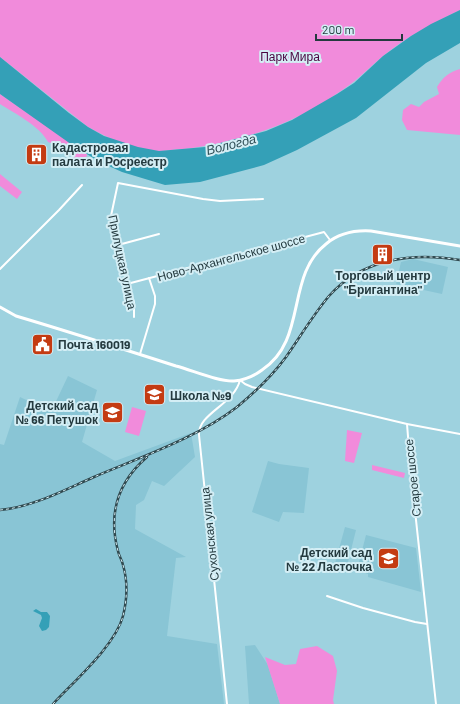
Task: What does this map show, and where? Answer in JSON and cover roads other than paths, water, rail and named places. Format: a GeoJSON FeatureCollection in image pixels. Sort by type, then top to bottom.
{"type":"FeatureCollection","features":[{"type":"Feature","properties":{"kind":"main road"},"geometry":{"type":"LineString","coordinates":[[0,307],[16,316],[222,380],[233,381],[251,377],[266,368],[284,347],[292,327],[302,283],[308,265],[321,247],[330,240],[347,233],[361,230],[460,246]]}},
{"type":"Feature","properties":{"kind":"street","name":"Прилуцкая улица"},"geometry":{"type":"LineString","coordinates":[[134,317],[134,302],[127,284],[111,216],[118,183],[220,201],[262,199]]}},
{"type":"Feature","properties":{"kind":"street"},"geometry":{"type":"LineString","coordinates":[[0,269],[82,185]]}},
{"type":"Feature","properties":{"kind":"street","name":"Ново-Архангельское шоссе"},"geometry":{"type":"LineString","coordinates":[[127,284],[324,232],[330,240]]}},
{"type":"Feature","properties":{"kind":"street"},"geometry":{"type":"LineString","coordinates":[[118,245],[158,234]]}},
{"type":"Feature","properties":{"kind":"street"},"geometry":{"type":"LineString","coordinates":[[140,355],[155,304],[155,296],[149,278]]}},
{"type":"Feature","properties":{"kind":"street","name":"Старое шоссе"},"geometry":{"type":"LineString","coordinates":[[240,380],[252,387],[407,424],[436,704]]}},
{"type":"Feature","properties":{"kind":"street","name":"Сухонская улица"},"geometry":{"type":"LineString","coordinates":[[227,704],[198,431],[204,420],[234,395],[240,380]]}},
{"type":"Feature","properties":{"kind":"street"},"geometry":{"type":"LineString","coordinates":[[407,424],[460,434]]}},
{"type":"Feature","properties":{"kind":"street"},"geometry":{"type":"LineString","coordinates":[[327,596],[363,608],[427,624]]}},
{"type":"Feature","properties":{"kind":"water","name":"Вологда"},"geometry":{"type":"Polygon","coordinates":[[[460,10],[460,43],[426,63],[356,118],[297,150],[264,165],[200,182],[165,185],[122,172],[100,162],[75,147],[0,94],[0,57],[69,113],[88,127],[104,136],[138,147],[159,151],[205,147],[266,131],[292,120],[354,83],[383,56],[411,36],[431,24],[460,10]]]}},
{"type":"Feature","properties":{"kind":"water"},"geometry":{"type":"Polygon","coordinates":[[[36,609],[41,612],[47,612],[50,616],[49,627],[46,630],[42,631],[39,626],[42,618],[41,615],[33,611],[36,609]]]}},
{"type":"Feature","properties":{"kind":"railway"},"geometry":{"type":"LineString","coordinates":[[0,510],[36,502],[168,446],[221,418],[243,402],[269,377],[281,364],[312,318],[329,296],[342,283],[357,273],[373,266],[407,258],[424,257],[460,260]]}},
{"type":"Feature","properties":{"kind":"railway"},"geometry":{"type":"LineString","coordinates":[[53,704],[93,663],[112,639],[119,627],[125,604],[126,584],[125,571],[118,553],[115,537],[115,512],[122,488],[137,467],[147,457]]}},
{"type":"Feature","properties":{"kind":"place","name":"Кадастровая палата и Росреестр"},"geometry":{"type":"Point","coordinates":[37,154]}},
{"type":"Feature","properties":{"kind":"place","name":"Торговый центр \"Бригантина\""},"geometry":{"type":"Point","coordinates":[383,254]}},
{"type":"Feature","properties":{"kind":"place","name":"Почта 160019"},"geometry":{"type":"Point","coordinates":[42,344]}},
{"type":"Feature","properties":{"kind":"place","name":"Школа №9"},"geometry":{"type":"Point","coordinates":[155,395]}},
{"type":"Feature","properties":{"kind":"place","name":"Детский сад № 66 Петушок"},"geometry":{"type":"Point","coordinates":[113,412]}},
{"type":"Feature","properties":{"kind":"place","name":"Детский сад № 22 Ласточка"},"geometry":{"type":"Point","coordinates":[388,559]}},
{"type":"Feature","properties":{"kind":"park label","name":"Парк Мира"},"geometry":{"type":"Point","coordinates":[290,56]}}]}
